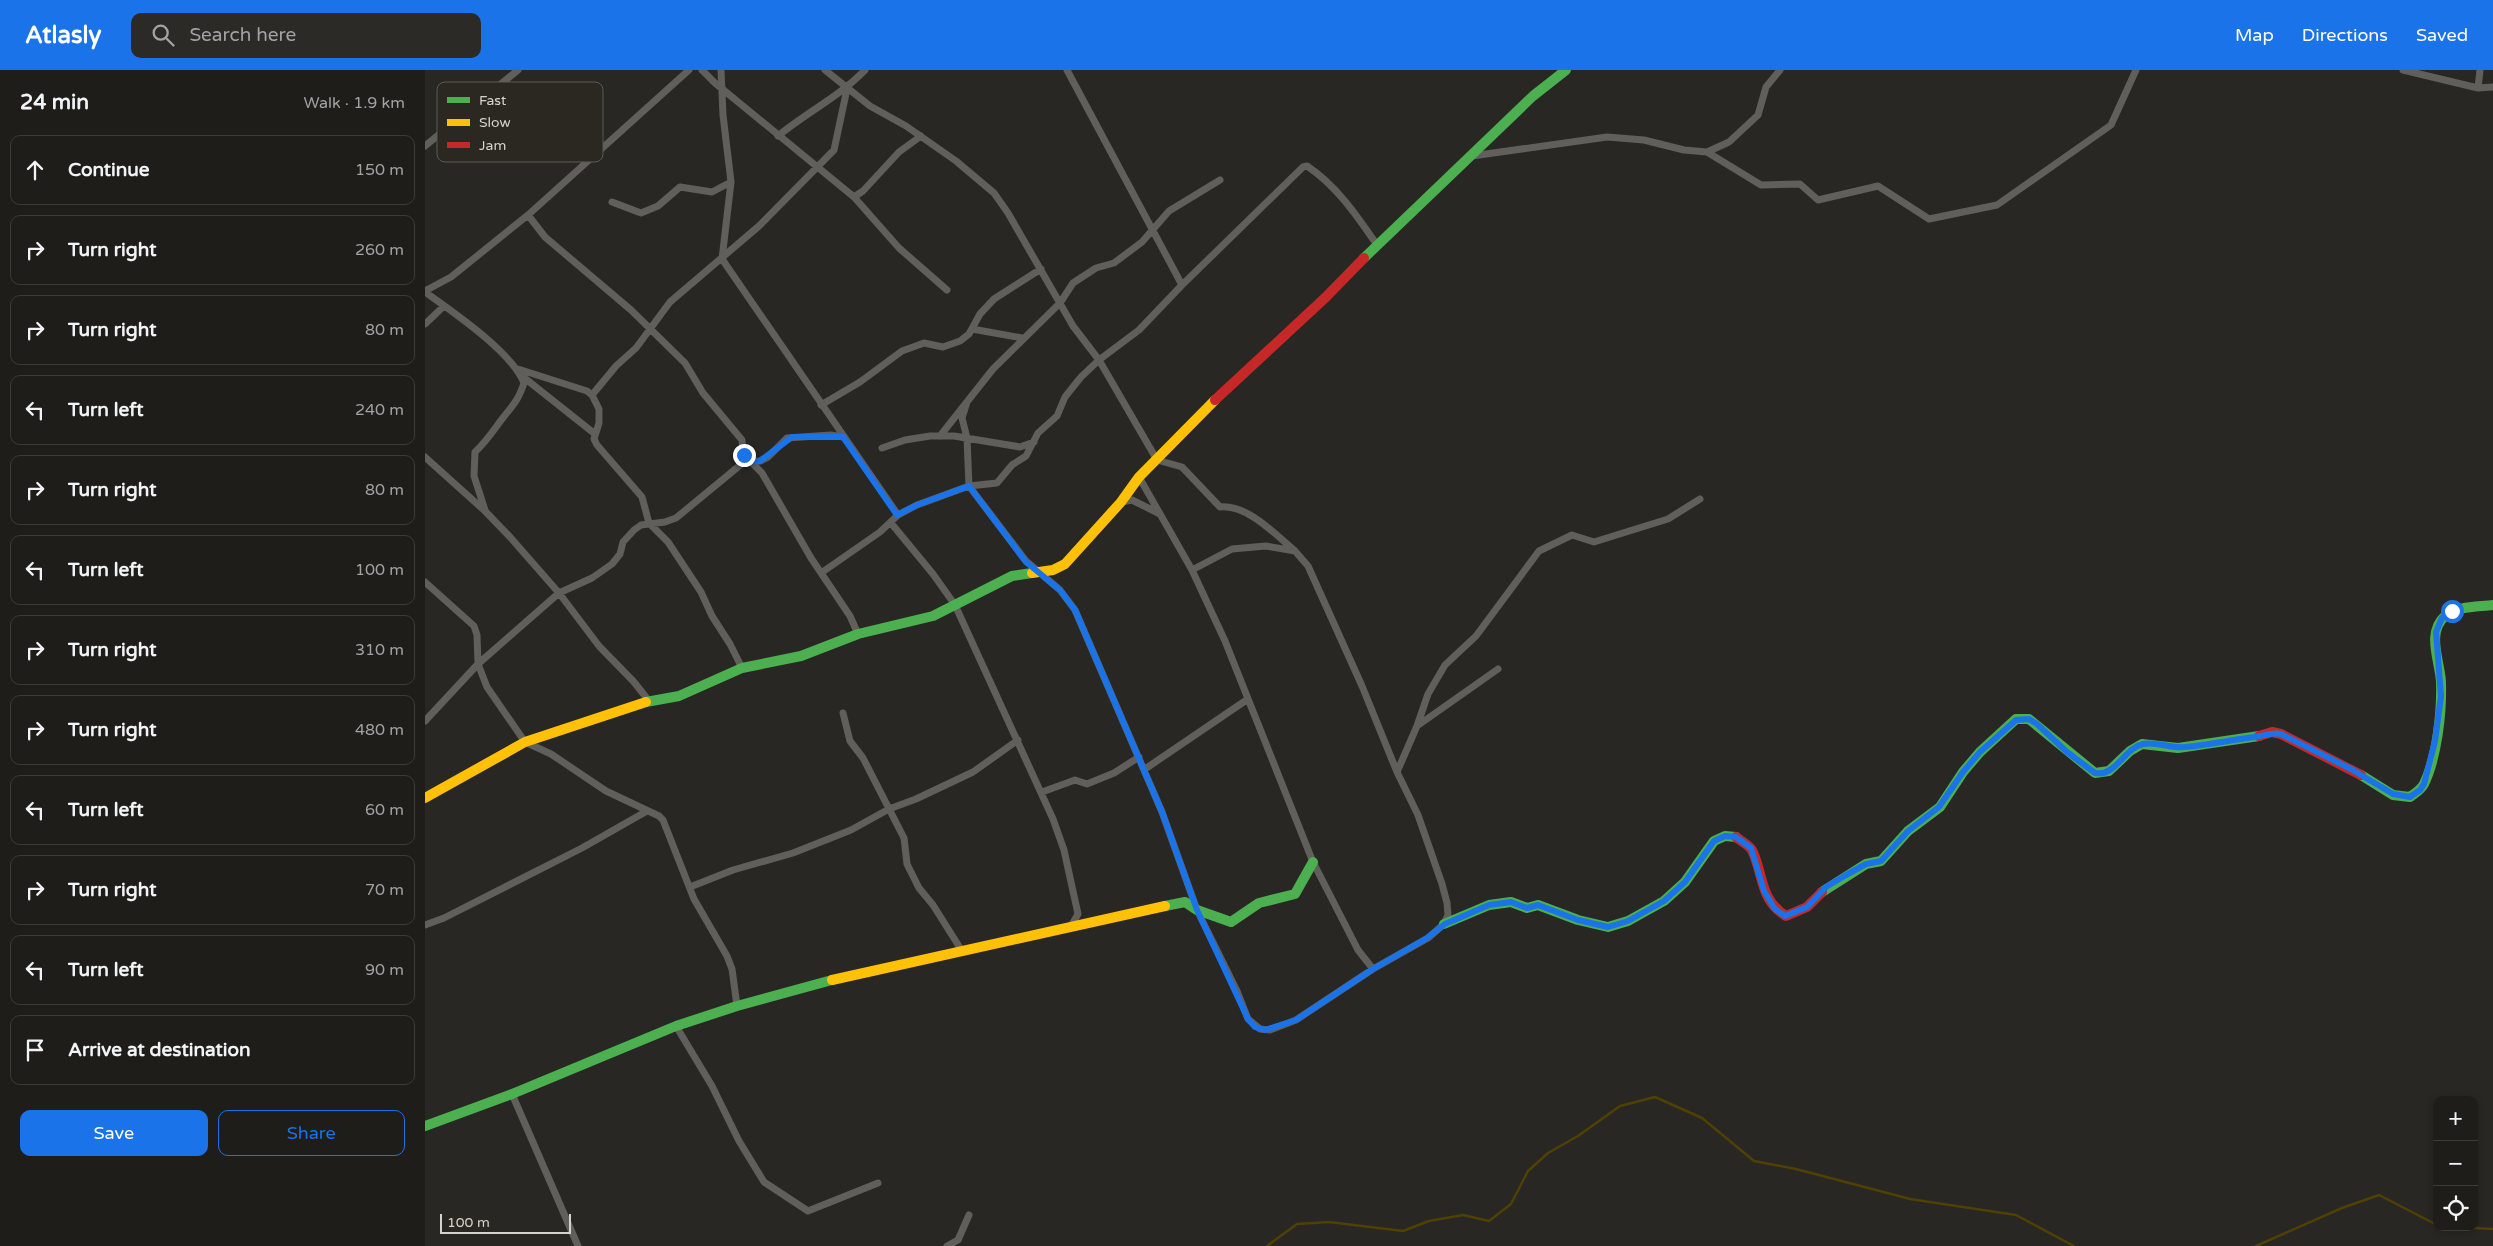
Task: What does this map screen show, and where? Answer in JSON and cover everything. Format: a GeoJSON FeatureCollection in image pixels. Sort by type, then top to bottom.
{"type":"FeatureCollection","features":[{"type":"Feature","properties":{"kind":"street"},"geometry":{"type":"LineString","coordinates":[[503,82],[518,70]]}},
{"type":"Feature","properties":{"kind":"street"},"geometry":{"type":"LineString","coordinates":[[603,147],[689,70]]}},
{"type":"Feature","properties":{"kind":"street"},"geometry":{"type":"LineString","coordinates":[[702,70],[815,168],[854,197],[899,248],[947,290]]}},
{"type":"Feature","properties":{"kind":"street"},"geometry":{"type":"LineString","coordinates":[[721,70],[723,115],[731,182],[722,258],[784,346],[821,405],[897,515]]}},
{"type":"Feature","properties":{"kind":"street"},"geometry":{"type":"LineString","coordinates":[[825,70],[870,106],[921,136],[956,161],[994,193],[1079,335],[1099,360],[1157,460],[1181,468],[1220,507],[1231,506],[1273,532],[1295,550],[1307,566],[1362,686],[1397,772],[1418,815],[1447,903],[1448,915],[1445,924]]}},
{"type":"Feature","properties":{"kind":"street"},"geometry":{"type":"LineString","coordinates":[[778,136],[801,117],[847,89],[865,70]]}},
{"type":"Feature","properties":{"kind":"street"},"geometry":{"type":"LineString","coordinates":[[1067,70],[1182,284]]}},
{"type":"Feature","properties":{"kind":"street"},"geometry":{"type":"LineString","coordinates":[[425,798],[525,742],[649,702],[679,696],[742,668],[801,656],[857,634],[933,616],[1012,576],[1053,570],[1065,564],[1121,502],[1139,477],[1206,409],[1326,297],[1377,245],[1473,156],[1533,96],[1566,70]]}},
{"type":"Feature","properties":{"kind":"street"},"geometry":{"type":"LineString","coordinates":[[1707,152],[1729,142],[1758,115],[1766,87],[1780,70]]}},
{"type":"Feature","properties":{"kind":"street"},"geometry":{"type":"LineString","coordinates":[[1473,156],[1607,137],[1644,140],[1684,150],[1707,152],[1761,185],[1800,184],[1818,200],[1878,186],[1929,219],[1997,205],[2111,125],[2135,70]]}},
{"type":"Feature","properties":{"kind":"street"},"geometry":{"type":"LineString","coordinates":[[2403,70],[2478,88],[2493,87]]}},
{"type":"Feature","properties":{"kind":"street"},"geometry":{"type":"LineString","coordinates":[[2478,88],[2480,70]]}},
{"type":"Feature","properties":{"kind":"street"},"geometry":{"type":"LineString","coordinates":[[592,395],[651,329],[671,302],[767,218],[834,150],[847,89]]}},
{"type":"Feature","properties":{"kind":"street"},"geometry":{"type":"LineString","coordinates":[[425,146],[437,136]]}},
{"type":"Feature","properties":{"kind":"street"},"geometry":{"type":"LineString","coordinates":[[854,197],[863,191],[899,152],[921,136]]}},
{"type":"Feature","properties":{"kind":"street"},"geometry":{"type":"LineString","coordinates":[[587,162],[528,215],[447,280],[425,291],[491,344],[520,372],[595,434]]}},
{"type":"Feature","properties":{"kind":"street"},"geometry":{"type":"LineString","coordinates":[[821,573],[891,523],[897,515],[917,505],[969,486],[997,483],[1012,465],[1026,456],[1038,433],[1057,416],[1072,387],[1099,360],[1139,330],[1182,284],[1303,167],[1307,166],[1315,171],[1351,208],[1377,245]]}},
{"type":"Feature","properties":{"kind":"street"},"geometry":{"type":"LineString","coordinates":[[940,436],[993,368],[1060,303],[1073,284],[1096,268],[1114,263],[1142,242],[1169,211],[1220,180]]}},
{"type":"Feature","properties":{"kind":"street"},"geometry":{"type":"LineString","coordinates":[[612,202],[641,213],[658,206],[680,187],[712,192],[731,182]]}},
{"type":"Feature","properties":{"kind":"street"},"geometry":{"type":"LineString","coordinates":[[528,215],[545,237],[563,254],[651,329],[685,363],[703,393],[738,434],[744,444],[748,462],[762,473],[821,573],[850,616],[857,634]]}},
{"type":"Feature","properties":{"kind":"street"},"geometry":{"type":"LineString","coordinates":[[821,405],[860,382],[902,350],[924,343],[943,348],[960,341],[972,329],[985,307],[994,298],[1041,269]]}},
{"type":"Feature","properties":{"kind":"street"},"geometry":{"type":"LineString","coordinates":[[425,324],[444,306]]}},
{"type":"Feature","properties":{"kind":"street"},"geometry":{"type":"LineString","coordinates":[[972,329],[1022,338]]}},
{"type":"Feature","properties":{"kind":"street"},"geometry":{"type":"LineString","coordinates":[[520,372],[587,391],[597,401],[600,417],[595,434],[597,445],[641,497],[649,523],[668,542],[701,592],[712,616],[730,644],[742,668]]}},
{"type":"Feature","properties":{"kind":"street"},"geometry":{"type":"LineString","coordinates":[[485,511],[475,476],[475,452],[488,440],[517,401],[524,383],[520,372]]}},
{"type":"Feature","properties":{"kind":"street"},"geometry":{"type":"LineString","coordinates":[[967,402],[962,418],[967,438],[969,486],[1020,554],[1060,590],[1075,610],[1145,769],[1197,910],[1248,1019],[1260,1029],[1270,1030],[1296,1020],[1373,969],[1427,938],[1445,924],[1489,905],[1511,902],[1527,908],[1538,905],[1578,920],[1608,927],[1628,921],[1664,901],[1685,882],[1714,841],[1725,836],[1736,837],[1751,848],[1764,891],[1775,909],[1785,916],[1807,907],[1826,887],[1846,875],[1866,864],[1881,861],[1908,831],[1939,807],[1963,772],[1980,752],[2016,720],[2029,719],[2037,724],[2067,752],[2095,773],[2100,774],[2109,771],[2130,751],[2142,744],[2178,748],[2257,737],[2272,732],[2281,734],[2351,769],[2393,794],[2410,797],[2420,790],[2424,784],[2435,741],[2441,696],[2436,641],[2438,625],[2446,614],[2452,611],[2493,605]]}},
{"type":"Feature","properties":{"kind":"street"},"geometry":{"type":"LineString","coordinates":[[882,448],[905,440],[940,436],[967,438],[1020,447],[1034,442]]}},
{"type":"Feature","properties":{"kind":"street"},"geometry":{"type":"LineString","coordinates":[[426,719],[479,664],[559,593],[592,578],[612,564],[620,554],[623,542],[641,525],[665,522],[676,518],[748,462],[760,461],[768,457],[781,443],[792,437],[843,437]]}},
{"type":"Feature","properties":{"kind":"street"},"geometry":{"type":"LineString","coordinates":[[425,457],[485,511],[559,593],[599,646],[634,682],[649,702]]}},
{"type":"Feature","properties":{"kind":"street"},"geometry":{"type":"LineString","coordinates":[[1139,477],[1193,570],[1225,640],[1313,862],[1358,950],[1373,969]]}},
{"type":"Feature","properties":{"kind":"street"},"geometry":{"type":"LineString","coordinates":[[1121,502],[1132,500],[1159,514]]}},
{"type":"Feature","properties":{"kind":"street"},"geometry":{"type":"LineString","coordinates":[[1397,772],[1417,726],[1428,694],[1445,665],[1476,636],[1539,551],[1573,536],[1594,542],[1668,519],[1700,500]]}},
{"type":"Feature","properties":{"kind":"street"},"geometry":{"type":"LineString","coordinates":[[891,523],[933,574],[955,605],[1042,792],[1064,850],[1078,914],[1070,928]]}},
{"type":"Feature","properties":{"kind":"street"},"geometry":{"type":"LineString","coordinates":[[1193,570],[1232,549],[1266,546],[1295,550]]}},
{"type":"Feature","properties":{"kind":"street"},"geometry":{"type":"LineString","coordinates":[[425,582],[475,626],[479,664],[495,700],[525,742],[551,754],[606,791],[659,816],[668,830],[690,887],[714,937],[727,956],[732,969],[737,1006]]}},
{"type":"Feature","properties":{"kind":"street"},"geometry":{"type":"LineString","coordinates":[[1417,726],[1498,669]]}},
{"type":"Feature","properties":{"kind":"street"},"geometry":{"type":"LineString","coordinates":[[1145,769],[1248,699]]}},
{"type":"Feature","properties":{"kind":"street"},"geometry":{"type":"LineString","coordinates":[[843,713],[850,741],[863,758],[904,838],[907,864],[962,951]]}},
{"type":"Feature","properties":{"kind":"street"},"geometry":{"type":"LineString","coordinates":[[690,887],[733,870],[793,853],[851,830],[889,809],[916,799],[973,772],[1018,740]]}},
{"type":"Feature","properties":{"kind":"street"},"geometry":{"type":"LineString","coordinates":[[1042,792],[1075,780],[1087,784],[1114,773],[1139,757]]}},
{"type":"Feature","properties":{"kind":"street"},"geometry":{"type":"LineString","coordinates":[[425,925],[444,918],[582,848],[647,811]]}},
{"type":"Feature","properties":{"kind":"street"},"geometry":{"type":"LineString","coordinates":[[425,1126],[512,1094],[676,1026],[737,1006],[838,978],[1031,934],[1070,928],[1185,902],[1197,910],[1231,922],[1259,903],[1295,894],[1313,862]]}},
{"type":"Feature","properties":{"kind":"street"},"geometry":{"type":"LineString","coordinates":[[676,1026],[712,1086],[739,1141],[764,1182],[808,1211],[878,1183]]}},
{"type":"Feature","properties":{"kind":"street"},"geometry":{"type":"LineString","coordinates":[[512,1094],[578,1246]]}},
{"type":"Feature","properties":{"kind":"street"},"geometry":{"type":"LineString","coordinates":[[947,1246],[958,1240],[969,1215]]}},
{"type":"Feature","properties":{"kind":"waterway"},"geometry":{"type":"LineString","coordinates":[[1267,1246],[1297,1224],[1329,1222],[1403,1231],[1429,1221],[1463,1215],[1489,1221],[1511,1204],[1528,1171],[1548,1153],[1578,1136],[1620,1106],[1655,1097],[1702,1118],[1754,1161],[1796,1169],[1910,1199],[2016,1215],[2074,1246]]}},
{"type":"Feature","properties":{"kind":"waterway"},"geometry":{"type":"LineString","coordinates":[[2256,1246],[2342,1208],[2379,1195],[2433,1223]]}},
{"type":"Feature","properties":{"kind":"waterway"},"geometry":{"type":"LineString","coordinates":[[2478,1228],[2493,1229]]}},
{"type":"Feature","properties":{"kind":"traffic: fast"},"geometry":{"type":"LineString","coordinates":[[1364,258],[1533,96],[1566,70]]}},
{"type":"Feature","properties":{"kind":"traffic: fast"},"geometry":{"type":"LineString","coordinates":[[646,702],[679,696],[742,668],[801,656],[858,634],[933,616],[1012,576],[1032,573]]}},
{"type":"Feature","properties":{"kind":"traffic: fast"},"geometry":{"type":"LineString","coordinates":[[2361,775],[2393,795],[2410,797],[2420,790],[2429,773],[2441,707],[2441,682],[2435,648],[2436,631],[2439,623],[2445,616],[2455,610],[2493,605]]}},
{"type":"Feature","properties":{"kind":"traffic: fast"},"geometry":{"type":"LineString","coordinates":[[1822,892],[1866,864],[1881,861],[1908,831],[1940,807],[1963,772],[1980,752],[2016,719],[2029,719],[2095,773],[2109,771],[2130,751],[2142,744],[2178,748],[2259,736]]}},
{"type":"Feature","properties":{"kind":"traffic: fast"},"geometry":{"type":"LineString","coordinates":[[1444,924],[1489,905],[1511,902],[1527,908],[1538,905],[1578,920],[1608,927],[1628,921],[1664,901],[1685,882],[1714,841],[1725,836],[1736,837]]}},
{"type":"Feature","properties":{"kind":"traffic: fast"},"geometry":{"type":"LineString","coordinates":[[1165,906],[1185,902],[1197,910],[1231,922],[1259,903],[1295,894],[1313,862]]}},
{"type":"Feature","properties":{"kind":"traffic: fast"},"geometry":{"type":"LineString","coordinates":[[425,1126],[512,1094],[676,1026],[737,1006],[832,980]]}},
{"type":"Feature","properties":{"kind":"traffic: slow"},"geometry":{"type":"LineString","coordinates":[[1032,573],[1053,570],[1065,564],[1121,502],[1139,477],[1215,400]]}},
{"type":"Feature","properties":{"kind":"traffic: slow"},"geometry":{"type":"LineString","coordinates":[[425,798],[525,742],[646,702]]}},
{"type":"Feature","properties":{"kind":"traffic: slow"},"geometry":{"type":"LineString","coordinates":[[832,980],[1165,906]]}},
{"type":"Feature","properties":{"kind":"traffic: jam"},"geometry":{"type":"LineString","coordinates":[[1215,400],[1326,297],[1364,258]]}},
{"type":"Feature","properties":{"kind":"traffic: jam"},"geometry":{"type":"LineString","coordinates":[[2259,736],[2272,732],[2281,734],[2361,775]]}},
{"type":"Feature","properties":{"kind":"traffic: jam"},"geometry":{"type":"LineString","coordinates":[[1736,837],[1752,850],[1763,886],[1771,902],[1786,916],[1807,907],[1822,892]]}},
{"type":"Feature","properties":{"kind":"route"},"geometry":{"type":"LineString","coordinates":[[744,455],[744,462],[760,461],[768,457],[787,438],[792,437],[817,438],[831,435],[843,437],[897,515],[917,505],[969,486],[1026,562],[1060,590],[1075,610],[1145,769],[1197,910],[1237,991],[1250,1023],[1255,1027],[1265,1030],[1283,1026],[1296,1020],[1373,969],[1427,938],[1445,924],[1489,905],[1511,902],[1527,908],[1538,905],[1578,920],[1608,927],[1628,921],[1664,901],[1685,882],[1714,841],[1725,836],[1736,837],[1751,848],[1764,891],[1775,909],[1785,916],[1807,907],[1826,887],[1866,864],[1881,861],[1908,831],[1939,807],[1963,772],[1980,752],[2016,720],[2029,719],[2037,724],[2067,752],[2095,773],[2100,774],[2109,771],[2130,751],[2142,744],[2178,748],[2257,737],[2272,732],[2281,734],[2351,769],[2393,794],[2404,798],[2410,797],[2420,790],[2427,777],[2435,741],[2441,696],[2436,632],[2442,618],[2452,611]]}}]}
